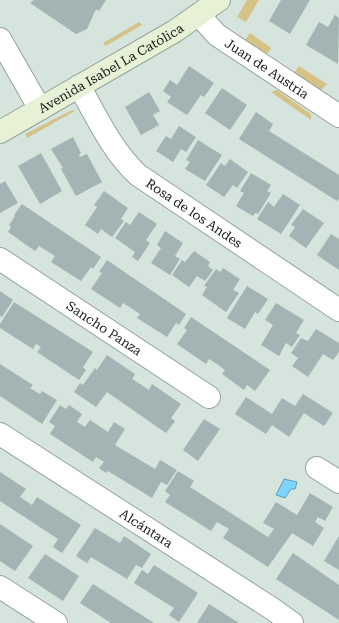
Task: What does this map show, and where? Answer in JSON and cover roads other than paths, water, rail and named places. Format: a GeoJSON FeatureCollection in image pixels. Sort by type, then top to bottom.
{"type":"FeatureCollection","features":[{"type":"Feature","properties":{"kind":"main road","name":"Avenida Isabel La Católica"},"geometry":{"type":"LineString","coordinates":[[0,132],[174,31],[199,15],[218,0]]}},
{"type":"Feature","properties":{"kind":"street","name":"Juan de Austria"},"geometry":{"type":"LineString","coordinates":[[199,15],[217,35],[339,116]]}},
{"type":"Feature","properties":{"kind":"street"},"geometry":{"type":"LineString","coordinates":[[0,39],[40,109]]}},
{"type":"Feature","properties":{"kind":"street","name":"Rosa de los Andes"},"geometry":{"type":"LineString","coordinates":[[79,86],[116,151],[138,175],[339,310]]}},
{"type":"Feature","properties":{"kind":"street","name":"Sancho Panza"},"geometry":{"type":"LineString","coordinates":[[0,259],[209,397]]}},
{"type":"Feature","properties":{"kind":"street","name":"Alcántara"},"geometry":{"type":"LineString","coordinates":[[0,434],[265,603],[292,623]]}},
{"type":"Feature","properties":{"kind":"street"},"geometry":{"type":"LineString","coordinates":[[317,468],[339,482]]}},
{"type":"Feature","properties":{"kind":"street"},"geometry":{"type":"LineString","coordinates":[[0,587],[56,623]]}},
{"type":"Feature","properties":{"kind":"water"},"geometry":{"type":"Polygon","coordinates":[[[284,479],[297,482],[295,489],[291,489],[285,498],[276,495],[284,479]]]}}]}
